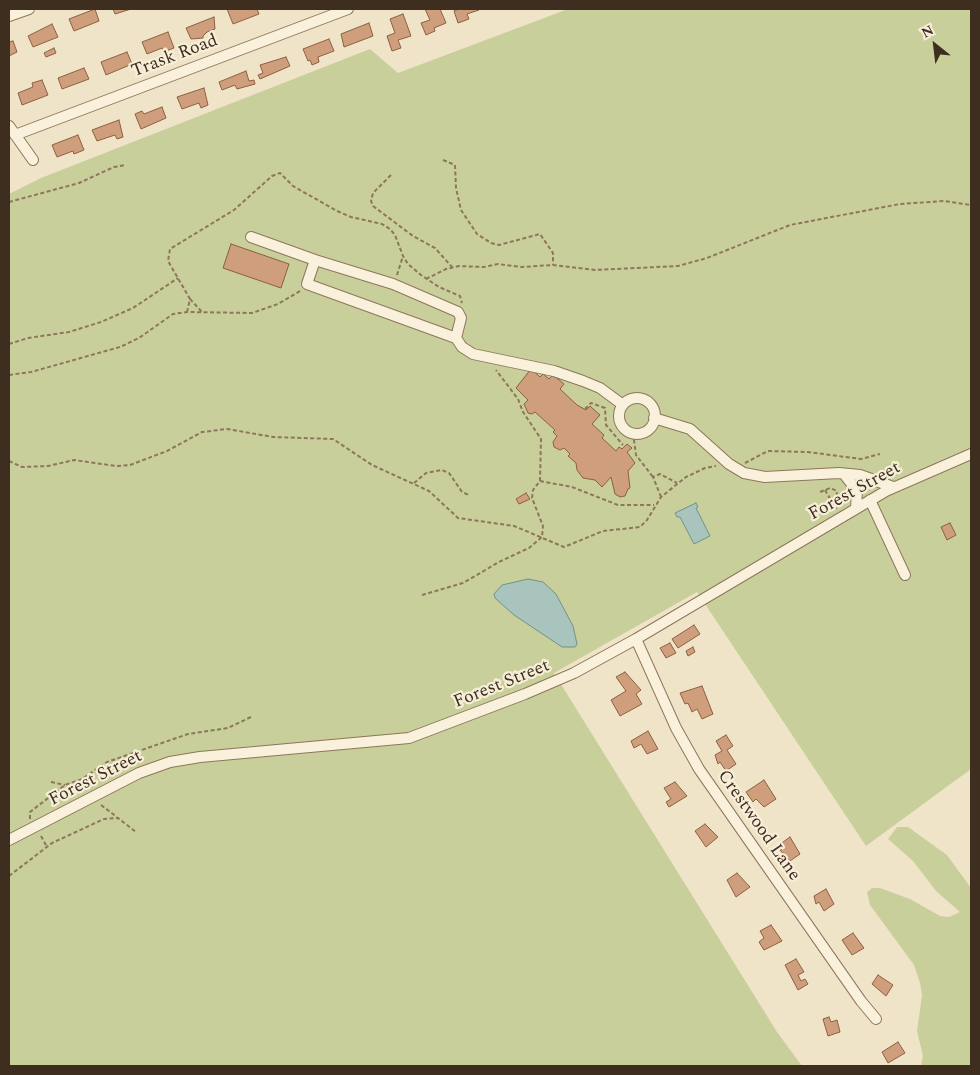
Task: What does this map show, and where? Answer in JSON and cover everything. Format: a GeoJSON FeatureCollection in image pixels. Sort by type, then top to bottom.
{"type":"FeatureCollection","features":[{"type":"Feature","properties":{"kind":"street"},"geometry":{"type":"LineString","coordinates":[[9,16],[28,9]]}},
{"type":"Feature","properties":{"kind":"street","name":"Trask Road"},"geometry":{"type":"LineString","coordinates":[[12,131],[348,9]]}},
{"type":"Feature","properties":{"kind":"street"},"geometry":{"type":"LineString","coordinates":[[12,131],[33,160]]}},
{"type":"Feature","properties":{"kind":"street"},"geometry":{"type":"LineString","coordinates":[[251,237],[315,260],[393,284],[459,313],[460,327],[456,338]]}},
{"type":"Feature","properties":{"kind":"street"},"geometry":{"type":"LineString","coordinates":[[315,260],[307,284],[456,338],[466,350],[487,358],[554,371],[583,381],[600,388],[623,405]]}},
{"type":"Feature","properties":{"kind":"street"},"geometry":{"type":"LineString","coordinates":[[634,398],[646,401],[653,409],[654,418],[647,430],[633,433],[625,430],[619,420],[623,405],[634,398]]}},
{"type":"Feature","properties":{"kind":"street"},"geometry":{"type":"LineString","coordinates":[[654,418],[690,429],[729,464],[744,473],[765,477],[844,474],[872,478],[893,487]]}},
{"type":"Feature","properties":{"kind":"street","name":"Forest Street"},"geometry":{"type":"LineString","coordinates":[[9,840],[36,828],[139,773],[183,759],[390,741],[425,734],[559,680],[636,639],[838,513],[856,508],[893,487],[971,454]]}},
{"type":"Feature","properties":{"kind":"street"},"geometry":{"type":"LineString","coordinates":[[844,474],[857,492],[856,508]]}},
{"type":"Feature","properties":{"kind":"street"},"geometry":{"type":"LineString","coordinates":[[870,500],[905,575]]}},
{"type":"Feature","properties":{"kind":"street","name":"Crestwood Lane"},"geometry":{"type":"LineString","coordinates":[[636,639],[691,756],[860,1002],[876,1019]]}},
{"type":"Feature","properties":{"kind":"path"},"geometry":{"type":"LineString","coordinates":[[443,160],[455,165],[456,188],[461,210],[476,234],[491,244],[499,245],[540,234],[553,253],[553,265]]}},
{"type":"Feature","properties":{"kind":"path"},"geometry":{"type":"LineString","coordinates":[[9,202],[79,183],[114,167],[126,165]]}},
{"type":"Feature","properties":{"kind":"path"},"geometry":{"type":"LineString","coordinates":[[203,313],[190,299],[168,260],[170,249],[234,210],[272,176],[280,173],[292,186],[337,211],[351,217],[382,224],[390,229],[395,235],[403,256],[426,279],[460,296],[462,305]]}},
{"type":"Feature","properties":{"kind":"path"},"geometry":{"type":"LineString","coordinates":[[391,174],[373,192],[371,201],[373,206],[414,236],[439,250],[452,267]]}},
{"type":"Feature","properties":{"kind":"path"},"geometry":{"type":"LineString","coordinates":[[426,279],[452,267],[484,267],[498,264],[521,267],[553,265],[595,270],[678,266],[707,258],[790,225],[920,202],[944,201],[971,205]]}},
{"type":"Feature","properties":{"kind":"path"},"geometry":{"type":"LineString","coordinates":[[393,284],[402,267],[403,256]]}},
{"type":"Feature","properties":{"kind":"path"},"geometry":{"type":"LineString","coordinates":[[9,344],[28,338],[69,332],[101,322],[133,308],[178,278]]}},
{"type":"Feature","properties":{"kind":"path"},"geometry":{"type":"LineString","coordinates":[[9,375],[31,372],[120,347],[139,338],[173,314],[187,312],[252,313],[289,298],[307,284]]}},
{"type":"Feature","properties":{"kind":"path"},"geometry":{"type":"LineString","coordinates":[[187,312],[190,299]]}},
{"type":"Feature","properties":{"kind":"path"},"geometry":{"type":"LineString","coordinates":[[422,595],[463,583],[499,562],[529,548],[542,537],[543,526],[532,498],[533,490],[540,481],[540,439],[523,412],[518,399],[487,358]]}},
{"type":"Feature","properties":{"kind":"path"},"geometry":{"type":"LineString","coordinates":[[585,409],[591,403],[605,408],[604,418],[608,428],[623,445]]}},
{"type":"Feature","properties":{"kind":"path"},"geometry":{"type":"LineString","coordinates":[[604,431],[608,428]]}},
{"type":"Feature","properties":{"kind":"path"},"geometry":{"type":"LineString","coordinates":[[9,461],[22,467],[48,466],[74,460],[116,466],[130,465],[167,451],[202,432],[228,429],[273,437],[333,439],[372,465],[428,491],[458,518],[508,524],[564,547],[602,531],[635,529],[647,520],[654,505],[661,497],[686,476],[705,468],[729,464],[741,465],[768,452],[808,452],[861,459],[880,454]]}},
{"type":"Feature","properties":{"kind":"path"},"geometry":{"type":"LineString","coordinates":[[633,433],[636,455],[653,477],[661,497]]}},
{"type":"Feature","properties":{"kind":"path"},"geometry":{"type":"LineString","coordinates":[[414,483],[426,473],[442,470],[449,474],[462,492],[469,495]]}},
{"type":"Feature","properties":{"kind":"path"},"geometry":{"type":"LineString","coordinates":[[653,477],[660,474],[678,483]]}},
{"type":"Feature","properties":{"kind":"path"},"geometry":{"type":"LineString","coordinates":[[540,481],[572,487],[618,505],[654,505]]}},
{"type":"Feature","properties":{"kind":"path"},"geometry":{"type":"LineString","coordinates":[[820,492],[833,488],[836,491],[838,513]]}},
{"type":"Feature","properties":{"kind":"path"},"geometry":{"type":"LineString","coordinates":[[825,490],[838,513]]}},
{"type":"Feature","properties":{"kind":"path"},"geometry":{"type":"LineString","coordinates":[[47,847],[29,818],[30,812],[65,785],[82,779],[107,762],[188,734],[228,728],[253,716]]}},
{"type":"Feature","properties":{"kind":"path"},"geometry":{"type":"LineString","coordinates":[[51,782],[65,785]]}},
{"type":"Feature","properties":{"kind":"path"},"geometry":{"type":"LineString","coordinates":[[9,876],[47,847],[109,818],[122,820],[136,832]]}},
{"type":"Feature","properties":{"kind":"green space"},"geometry":{"type":"Polygon","coordinates":[[[568,9],[971,9],[971,769],[866,846],[697,592],[554,673],[777,1032],[802,1066],[9,1066],[9,194],[41,178],[370,49],[398,73],[568,9]]]}},
{"type":"Feature","properties":{"kind":"green space"},"geometry":{"type":"Polygon","coordinates":[[[897,827],[908,827],[947,855],[971,888],[971,1066],[921,1066],[923,1056],[917,1031],[922,995],[920,983],[914,965],[870,905],[867,892],[872,888],[880,888],[910,899],[940,916],[949,917],[960,912],[936,891],[913,861],[888,839],[897,827]]]}},
{"type":"Feature","properties":{"kind":"water"},"geometry":{"type":"Polygon","coordinates":[[[696,503],[698,507],[696,508],[710,536],[694,544],[680,517],[677,517],[675,513],[696,503]]]}},
{"type":"Feature","properties":{"kind":"water"},"geometry":{"type":"Polygon","coordinates":[[[528,579],[543,582],[556,594],[573,626],[577,644],[575,647],[562,647],[514,615],[495,598],[494,594],[502,585],[528,579]]]}},
{"type":"Feature","properties":{"kind":"building"},"geometry":{"type":"Polygon","coordinates":[[[95,9],[99,21],[74,31],[69,19],[95,9]]]}},
{"type":"Feature","properties":{"kind":"building"},"geometry":{"type":"Polygon","coordinates":[[[113,9],[131,9],[115,14],[113,9]]]}},
{"type":"Feature","properties":{"kind":"building"},"geometry":{"type":"Polygon","coordinates":[[[227,9],[257,9],[259,14],[233,24],[227,9]]]}},
{"type":"Feature","properties":{"kind":"building"},"geometry":{"type":"Polygon","coordinates":[[[425,9],[440,9],[446,23],[434,28],[435,31],[426,35],[421,23],[430,20],[425,9]]]}},
{"type":"Feature","properties":{"kind":"building"},"geometry":{"type":"Polygon","coordinates":[[[459,9],[479,10],[467,14],[469,19],[458,23],[454,11],[459,9]]]}},
{"type":"Feature","properties":{"kind":"building"},"geometry":{"type":"Polygon","coordinates":[[[403,14],[411,36],[398,40],[401,48],[392,51],[387,36],[395,33],[390,19],[403,14]]]}},
{"type":"Feature","properties":{"kind":"building"},"geometry":{"type":"Polygon","coordinates":[[[214,17],[215,29],[207,32],[203,38],[191,39],[186,28],[214,17]]]}},
{"type":"Feature","properties":{"kind":"building"},"geometry":{"type":"Polygon","coordinates":[[[369,23],[373,36],[344,47],[341,34],[369,23]]]}},
{"type":"Feature","properties":{"kind":"building"},"geometry":{"type":"Polygon","coordinates":[[[52,24],[58,37],[33,47],[28,36],[52,24]]]}},
{"type":"Feature","properties":{"kind":"building"},"geometry":{"type":"Polygon","coordinates":[[[168,32],[174,48],[163,52],[162,48],[147,54],[142,42],[168,32]]]}},
{"type":"Feature","properties":{"kind":"building"},"geometry":{"type":"Polygon","coordinates":[[[329,39],[334,51],[318,57],[319,62],[312,65],[310,60],[308,61],[303,49],[329,39]]]}},
{"type":"Feature","properties":{"kind":"building"},"geometry":{"type":"Polygon","coordinates":[[[13,41],[17,52],[9,56],[9,42],[13,41]]]}},
{"type":"Feature","properties":{"kind":"building"},"geometry":{"type":"Polygon","coordinates":[[[54,48],[56,53],[46,57],[44,53],[54,48]]]}},
{"type":"Feature","properties":{"kind":"building"},"geometry":{"type":"Polygon","coordinates":[[[127,52],[132,64],[106,75],[101,62],[127,52]]]}},
{"type":"Feature","properties":{"kind":"building"},"geometry":{"type":"Polygon","coordinates":[[[286,57],[290,66],[260,79],[258,75],[263,73],[260,65],[286,57]]]}},
{"type":"Feature","properties":{"kind":"building"},"geometry":{"type":"Polygon","coordinates":[[[84,68],[89,79],[62,89],[58,78],[84,68]]]}},
{"type":"Feature","properties":{"kind":"building"},"geometry":{"type":"Polygon","coordinates":[[[246,71],[249,81],[254,80],[255,84],[237,89],[235,85],[222,90],[219,82],[246,71]]]}},
{"type":"Feature","properties":{"kind":"building"},"geometry":{"type":"Polygon","coordinates":[[[42,80],[48,95],[22,105],[18,93],[33,87],[32,83],[42,80]]]}},
{"type":"Feature","properties":{"kind":"building"},"geometry":{"type":"Polygon","coordinates":[[[204,88],[208,105],[201,108],[199,103],[182,109],[177,97],[204,88]]]}},
{"type":"Feature","properties":{"kind":"building"},"geometry":{"type":"Polygon","coordinates":[[[162,107],[166,118],[141,129],[135,114],[142,111],[144,114],[162,107]]]}},
{"type":"Feature","properties":{"kind":"building"},"geometry":{"type":"Polygon","coordinates":[[[119,120],[123,137],[117,139],[115,135],[97,141],[92,130],[119,120]]]}},
{"type":"Feature","properties":{"kind":"building"},"geometry":{"type":"Polygon","coordinates":[[[78,135],[84,150],[74,154],[73,151],[57,157],[52,145],[78,135]]]}},
{"type":"Feature","properties":{"kind":"building"},"geometry":{"type":"Polygon","coordinates":[[[231,244],[289,264],[281,288],[223,268],[231,244]]]}},
{"type":"Feature","properties":{"kind":"building"},"geometry":{"type":"Polygon","coordinates":[[[531,369],[540,377],[543,374],[549,379],[553,375],[564,384],[560,389],[577,405],[586,410],[590,406],[600,415],[592,424],[604,435],[602,438],[616,451],[619,447],[622,449],[627,444],[632,448],[627,452],[635,463],[628,471],[630,488],[625,496],[620,497],[615,494],[611,477],[602,487],[595,480],[583,478],[577,470],[576,463],[568,456],[570,454],[564,448],[560,450],[554,447],[553,442],[557,436],[553,432],[555,430],[535,412],[532,414],[528,413],[524,404],[528,400],[516,388],[531,369]]]}},
{"type":"Feature","properties":{"kind":"building"},"geometry":{"type":"Polygon","coordinates":[[[526,493],[530,499],[519,504],[516,499],[526,493]]]}},
{"type":"Feature","properties":{"kind":"building"},"geometry":{"type":"Polygon","coordinates":[[[950,523],[956,535],[947,540],[941,527],[950,523]]]}},
{"type":"Feature","properties":{"kind":"building"},"geometry":{"type":"Polygon","coordinates":[[[694,625],[700,634],[678,648],[672,639],[694,625]]]}},
{"type":"Feature","properties":{"kind":"building"},"geometry":{"type":"Polygon","coordinates":[[[670,643],[676,653],[666,658],[660,648],[670,643]]]}},
{"type":"Feature","properties":{"kind":"building"},"geometry":{"type":"Polygon","coordinates":[[[693,647],[695,652],[688,656],[686,651],[693,647]]]}},
{"type":"Feature","properties":{"kind":"building"},"geometry":{"type":"Polygon","coordinates":[[[625,672],[641,690],[636,694],[642,704],[620,716],[611,700],[626,691],[616,677],[625,672]]]}},
{"type":"Feature","properties":{"kind":"building"},"geometry":{"type":"Polygon","coordinates":[[[702,686],[713,714],[702,719],[697,709],[692,712],[688,703],[685,704],[680,693],[702,686]]]}},
{"type":"Feature","properties":{"kind":"building"},"geometry":{"type":"Polygon","coordinates":[[[648,731],[658,749],[647,754],[641,744],[634,748],[631,741],[648,731]]]}},
{"type":"Feature","properties":{"kind":"building"},"geometry":{"type":"Polygon","coordinates":[[[726,735],[733,746],[727,750],[736,764],[726,771],[720,762],[718,764],[715,755],[722,751],[716,741],[726,735]]]}},
{"type":"Feature","properties":{"kind":"building"},"geometry":{"type":"Polygon","coordinates":[[[764,780],[776,799],[764,807],[756,799],[753,802],[746,792],[764,780]]]}},
{"type":"Feature","properties":{"kind":"building"},"geometry":{"type":"Polygon","coordinates":[[[675,782],[687,796],[669,807],[666,802],[671,799],[664,788],[675,782]]]}},
{"type":"Feature","properties":{"kind":"building"},"geometry":{"type":"Polygon","coordinates":[[[705,824],[718,837],[706,847],[695,831],[705,824]]]}},
{"type":"Feature","properties":{"kind":"building"},"geometry":{"type":"Polygon","coordinates":[[[790,837],[800,854],[790,861],[780,850],[782,849],[779,845],[790,837]]]}},
{"type":"Feature","properties":{"kind":"building"},"geometry":{"type":"Polygon","coordinates":[[[737,873],[750,887],[736,897],[727,880],[737,873]]]}},
{"type":"Feature","properties":{"kind":"building"},"geometry":{"type":"Polygon","coordinates":[[[826,889],[834,904],[824,911],[819,902],[816,904],[814,896],[826,889]]]}},
{"type":"Feature","properties":{"kind":"building"},"geometry":{"type":"Polygon","coordinates":[[[771,925],[782,941],[764,950],[759,942],[764,938],[760,931],[771,925]]]}},
{"type":"Feature","properties":{"kind":"building"},"geometry":{"type":"Polygon","coordinates":[[[853,933],[864,948],[852,955],[842,940],[853,933]]]}},
{"type":"Feature","properties":{"kind":"building"},"geometry":{"type":"Polygon","coordinates":[[[796,959],[804,972],[798,975],[801,981],[805,979],[808,984],[798,990],[785,965],[796,959]]]}},
{"type":"Feature","properties":{"kind":"building"},"geometry":{"type":"Polygon","coordinates":[[[878,975],[893,985],[886,996],[872,984],[878,975]]]}},
{"type":"Feature","properties":{"kind":"building"},"geometry":{"type":"Polygon","coordinates":[[[829,1017],[831,1022],[837,1020],[840,1032],[828,1036],[823,1019],[829,1017]]]}},
{"type":"Feature","properties":{"kind":"building"},"geometry":{"type":"Polygon","coordinates":[[[898,1042],[905,1053],[888,1063],[882,1052],[898,1042]]]}}]}
